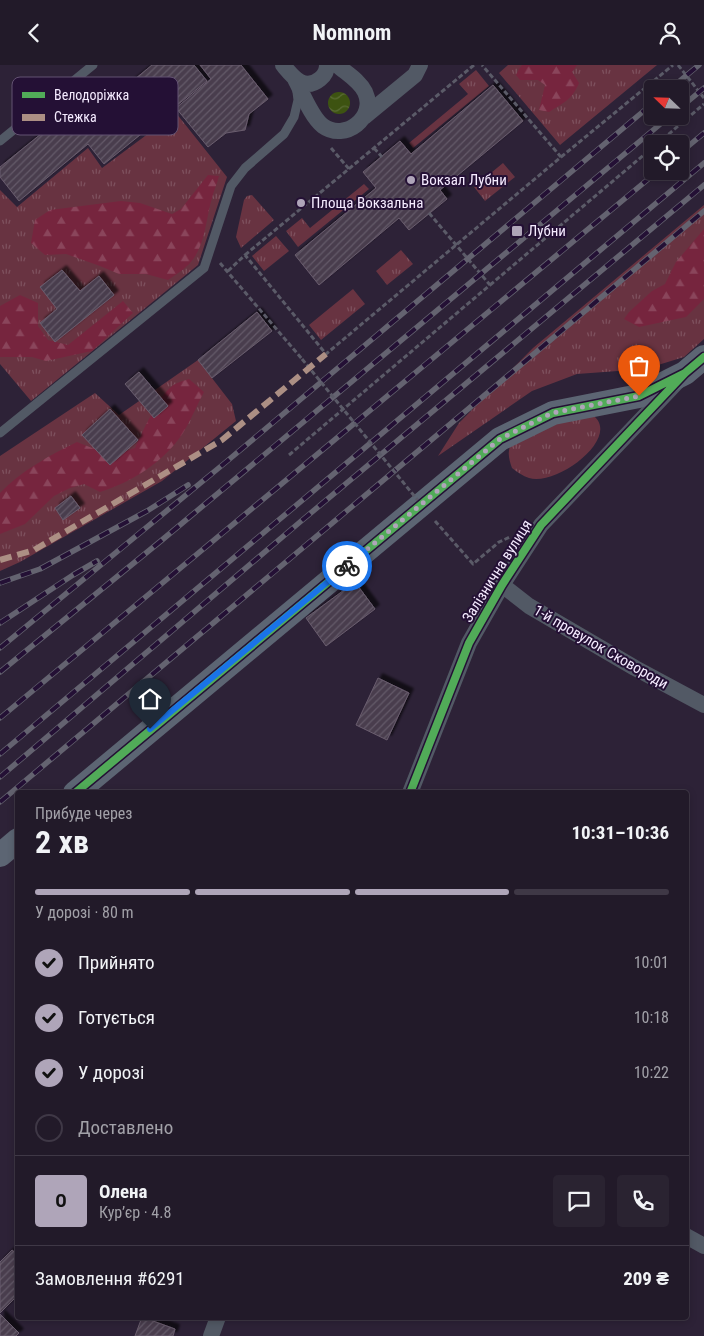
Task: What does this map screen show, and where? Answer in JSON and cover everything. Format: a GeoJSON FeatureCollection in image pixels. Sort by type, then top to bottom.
{"type":"FeatureCollection","features":[{"type":"Feature","properties":{"kind":"street"},"geometry":{"type":"LineString","coordinates":[[283,65],[295,79],[314,116],[322,125],[333,131],[345,131],[356,126],[364,117],[415,75],[420,65]]}},
{"type":"Feature","properties":{"kind":"street"},"geometry":{"type":"LineString","coordinates":[[295,79],[302,84],[310,85],[321,79],[328,69],[327,65]]}},
{"type":"Feature","properties":{"kind":"street"},"geometry":{"type":"LineString","coordinates":[[336,65],[358,82],[365,92],[368,105],[364,117]]}},
{"type":"Feature","properties":{"kind":"street","name":"Залізнична вулиця"},"geometry":{"type":"LineString","coordinates":[[411,790],[469,643],[502,585],[541,525],[685,373],[704,357]]}},
{"type":"Feature","properties":{"kind":"street"},"geometry":{"type":"LineString","coordinates":[[79,790],[500,439],[552,413],[639,396],[685,373]]}},
{"type":"Feature","properties":{"kind":"street","name":"1-й провулок Сковороди"},"geometry":{"type":"LineString","coordinates":[[502,585],[529,606],[635,668],[704,705]]}},
{"type":"Feature","properties":{"kind":"street"},"geometry":{"type":"LineString","coordinates":[[0,855],[15,842]]}},
{"type":"Feature","properties":{"kind":"street"},"geometry":{"type":"LineString","coordinates":[[689,1238],[704,1246]]}},
{"type":"Feature","properties":{"kind":"street"},"geometry":{"type":"LineString","coordinates":[[211,1336],[217,1320]]}},
{"type":"Feature","properties":{"kind":"lane"},"geometry":{"type":"LineString","coordinates":[[78,77],[93,65]]}},
{"type":"Feature","properties":{"kind":"lane"},"geometry":{"type":"LineString","coordinates":[[0,433],[204,268],[231,186],[245,168],[284,134],[294,117],[298,100],[295,79]]}},
{"type":"Feature","properties":{"kind":"lane"},"geometry":{"type":"LineString","coordinates":[[0,141],[12,131]]}},
{"type":"Feature","properties":{"kind":"path"},"geometry":{"type":"LineString","coordinates":[[228,271],[474,65]]}},
{"type":"Feature","properties":{"kind":"path"},"geometry":{"type":"LineString","coordinates":[[482,65],[561,157]]}},
{"type":"Feature","properties":{"kind":"path"},"geometry":{"type":"LineString","coordinates":[[246,255],[326,354],[674,65]]}},
{"type":"Feature","properties":{"kind":"path"},"geometry":{"type":"LineString","coordinates":[[678,65],[704,98]]}},
{"type":"Feature","properties":{"kind":"path"},"geometry":{"type":"LineString","coordinates":[[668,135],[704,104]]}},
{"type":"Feature","properties":{"kind":"path"},"geometry":{"type":"LineString","coordinates":[[374,148],[382,157]]}},
{"type":"Feature","properties":{"kind":"path"},"geometry":{"type":"LineString","coordinates":[[289,455],[644,155]]}},
{"type":"Feature","properties":{"kind":"path"},"geometry":{"type":"LineString","coordinates":[[429,213],[490,285]]}},
{"type":"Feature","properties":{"kind":"path"},"geometry":{"type":"LineString","coordinates":[[210,251],[267,316],[425,509],[473,564],[499,542]]}},
{"type":"Feature","properties":{"kind":"green space"},"geometry":{"type":"Polygon","coordinates":[[[508,65],[657,65],[560,145],[499,73],[508,65]]]}},
{"type":"Feature","properties":{"kind":"green space"},"geometry":{"type":"Polygon","coordinates":[[[522,65],[577,65],[572,72],[579,83],[570,97],[563,103],[549,112],[539,110],[545,85],[538,80],[520,80],[516,75],[522,65]]]}},
{"type":"Feature","properties":{"kind":"green space"},"geometry":{"type":"Polygon","coordinates":[[[476,70],[489,86],[413,148],[409,143],[468,94],[459,84],[476,70]]]}},
{"type":"Feature","properties":{"kind":"green space"},"geometry":{"type":"Polygon","coordinates":[[[178,116],[227,177],[198,265],[31,401],[0,364],[0,190],[17,207],[88,148],[102,168],[146,135],[178,135],[178,116]]]}},
{"type":"Feature","properties":{"kind":"green space"},"geometry":{"type":"Polygon","coordinates":[[[503,163],[515,177],[485,201],[474,187],[503,163]]]}},
{"type":"Feature","properties":{"kind":"green space"},"geometry":{"type":"Polygon","coordinates":[[[208,175],[219,176],[201,244],[192,261],[168,280],[146,274],[119,274],[66,254],[45,255],[31,243],[35,220],[50,210],[121,201],[140,203],[172,214],[181,209],[208,175]]]}},
{"type":"Feature","properties":{"kind":"green space"},"geometry":{"type":"Polygon","coordinates":[[[364,184],[369,189],[298,247],[286,231],[302,218],[310,228],[364,184]]]}},
{"type":"Feature","properties":{"kind":"green space"},"geometry":{"type":"Polygon","coordinates":[[[252,195],[274,220],[241,248],[236,237],[244,200],[247,196],[252,195]]]}},
{"type":"Feature","properties":{"kind":"green space"},"geometry":{"type":"Polygon","coordinates":[[[704,205],[704,339],[684,357],[645,369],[577,374],[532,391],[438,456],[459,423],[533,348],[704,205]]]}},
{"type":"Feature","properties":{"kind":"green space"},"geometry":{"type":"Polygon","coordinates":[[[704,229],[704,299],[686,317],[639,327],[624,319],[652,291],[665,284],[676,262],[704,229]]]}},
{"type":"Feature","properties":{"kind":"green space"},"geometry":{"type":"Polygon","coordinates":[[[276,236],[289,251],[264,271],[252,256],[276,236]]]}},
{"type":"Feature","properties":{"kind":"green space"},"geometry":{"type":"Polygon","coordinates":[[[401,250],[413,264],[387,285],[376,271],[401,250]]]}},
{"type":"Feature","properties":{"kind":"green space"},"geometry":{"type":"Polygon","coordinates":[[[353,289],[365,304],[321,340],[309,325],[353,289]]]}},
{"type":"Feature","properties":{"kind":"green space"},"geometry":{"type":"Polygon","coordinates":[[[20,295],[38,303],[38,326],[48,340],[68,345],[123,301],[133,313],[92,351],[46,361],[32,357],[0,357],[0,306],[20,295]]]}},
{"type":"Feature","properties":{"kind":"green space"},"geometry":{"type":"Polygon","coordinates":[[[198,360],[232,404],[236,421],[162,481],[20,562],[0,571],[0,456],[95,393],[119,415],[198,360]]]}},
{"type":"Feature","properties":{"kind":"green space"},"geometry":{"type":"Polygon","coordinates":[[[189,379],[204,392],[183,433],[157,462],[124,483],[100,492],[84,484],[70,488],[54,496],[25,524],[0,534],[0,493],[8,485],[46,458],[77,442],[112,456],[135,448],[166,392],[175,384],[189,379]]]}},
{"type":"Feature","properties":{"kind":"green space"},"geometry":{"type":"Polygon","coordinates":[[[591,414],[599,423],[600,434],[594,446],[570,467],[555,475],[541,479],[529,478],[512,468],[509,448],[519,437],[550,425],[591,414]]]}},
{"type":"Feature","properties":{"kind":"water"},"geometry":{"type":"Polygon","coordinates":[[[339,92],[347,95],[350,103],[347,111],[339,114],[331,111],[328,103],[331,95],[339,92]]]}},
{"type":"Feature","properties":{"kind":"building"},"geometry":{"type":"Polygon","coordinates":[[[152,65],[194,65],[207,81],[178,104],[178,77],[137,77],[152,65]]]}},
{"type":"Feature","properties":{"kind":"building"},"geometry":{"type":"Polygon","coordinates":[[[200,65],[241,65],[268,99],[249,114],[245,130],[226,133],[208,147],[178,110],[178,106],[211,79],[200,65]]]}},
{"type":"Feature","properties":{"kind":"building","name":"Вокзал Лубни"},"geometry":{"type":"Polygon","coordinates":[[[493,85],[523,121],[440,190],[447,199],[409,230],[399,218],[319,285],[295,255],[376,188],[363,172],[400,141],[411,154],[493,85]]]}},
{"type":"Feature","properties":{"kind":"building"},"geometry":{"type":"Polygon","coordinates":[[[40,135],[140,135],[104,164],[88,144],[19,201],[0,177],[0,167],[40,135]]]}},
{"type":"Feature","properties":{"kind":"building"},"geometry":{"type":"Polygon","coordinates":[[[62,270],[80,291],[99,276],[114,295],[55,342],[40,323],[57,309],[40,287],[62,270]]]}},
{"type":"Feature","properties":{"kind":"building"},"geometry":{"type":"Polygon","coordinates":[[[257,312],[272,331],[212,378],[198,360],[257,312]]]}},
{"type":"Feature","properties":{"kind":"building"},"geometry":{"type":"Polygon","coordinates":[[[139,372],[168,406],[154,418],[125,384],[139,372]]]}},
{"type":"Feature","properties":{"kind":"building"},"geometry":{"type":"Polygon","coordinates":[[[110,409],[138,440],[110,465],[82,435],[110,409]]]}},
{"type":"Feature","properties":{"kind":"building"},"geometry":{"type":"Polygon","coordinates":[[[71,496],[80,508],[63,520],[55,508],[71,496]]]}},
{"type":"Feature","properties":{"kind":"building"},"geometry":{"type":"Polygon","coordinates":[[[355,582],[375,609],[326,646],[306,618],[355,582]]]}},
{"type":"Feature","properties":{"kind":"building"},"geometry":{"type":"Polygon","coordinates":[[[378,678],[409,693],[387,740],[356,725],[378,678]]]}},
{"type":"Feature","properties":{"kind":"building"},"geometry":{"type":"Polygon","coordinates":[[[12,1250],[15,1252],[15,1298],[0,1313],[0,1262],[12,1250]]]}},
{"type":"Feature","properties":{"kind":"building"},"geometry":{"type":"Polygon","coordinates":[[[0,1314],[19,1333],[16,1336],[0,1336],[0,1314]]]}},
{"type":"Feature","properties":{"kind":"building"},"geometry":{"type":"Polygon","coordinates":[[[141,1320],[150,1320],[175,1329],[173,1336],[135,1336],[141,1320]]]}},
{"type":"Feature","properties":{"kind":"railway"},"geometry":{"type":"LineString","coordinates":[[681,80],[699,65]]}},
{"type":"Feature","properties":{"kind":"railway"},"geometry":{"type":"LineString","coordinates":[[689,100],[704,88]]}},
{"type":"Feature","properties":{"kind":"railway"},"geometry":{"type":"LineString","coordinates":[[0,648],[226,462],[644,111]]}},
{"type":"Feature","properties":{"kind":"railway"},"geometry":{"type":"LineString","coordinates":[[0,672],[162,540],[659,125]]}},
{"type":"Feature","properties":{"kind":"railway"},"geometry":{"type":"LineString","coordinates":[[689,146],[704,133]]}},
{"type":"Feature","properties":{"kind":"railway"},"geometry":{"type":"LineString","coordinates":[[0,754],[704,163]]}},
{"type":"Feature","properties":{"kind":"railway"},"geometry":{"type":"LineString","coordinates":[[0,718],[647,180]]}},
{"type":"Feature","properties":{"kind":"railway"},"geometry":{"type":"LineString","coordinates":[[0,777],[300,522],[704,185]]}},
{"type":"Feature","properties":{"kind":"railway"},"geometry":{"type":"LineString","coordinates":[[0,802],[704,211]]}},
{"type":"Feature","properties":{"kind":"railway"},"geometry":{"type":"LineString","coordinates":[[0,583],[40,569],[147,511],[188,485]]}},
{"type":"Feature","properties":{"kind":"railway"},"geometry":{"type":"LineString","coordinates":[[0,623],[97,561]]}},
{"type":"Feature","properties":{"kind":"marked path"},"geometry":{"type":"LineString","coordinates":[[0,560],[34,550],[222,440],[326,354]]}},
{"type":"Feature","properties":{"kind":"cycle path"},"geometry":{"type":"LineString","coordinates":[[411,790],[469,643],[502,585],[541,525],[685,373],[704,357]]}},
{"type":"Feature","properties":{"kind":"cycle path"},"geometry":{"type":"LineString","coordinates":[[79,790],[500,439],[553,413],[639,396],[685,373]]}},
{"type":"Feature","properties":{"kind":"way so far"},"geometry":{"type":"LineString","coordinates":[[347,566],[500,439],[552,413],[639,396]]}},
{"type":"Feature","properties":{"kind":"place","name":"Вокзал Лубни"},"geometry":{"type":"Point","coordinates":[411,180]}},
{"type":"Feature","properties":{"kind":"place","name":"Площа Вокзальна"},"geometry":{"type":"Point","coordinates":[301,203]}},
{"type":"Feature","properties":{"kind":"place","name":"Лубни"},"geometry":{"type":"Point","coordinates":[517,231]}},
{"type":"Feature","properties":{"kind":"route"},"geometry":{"type":"LineString","coordinates":[[150,729],[347,566]]}}]}
